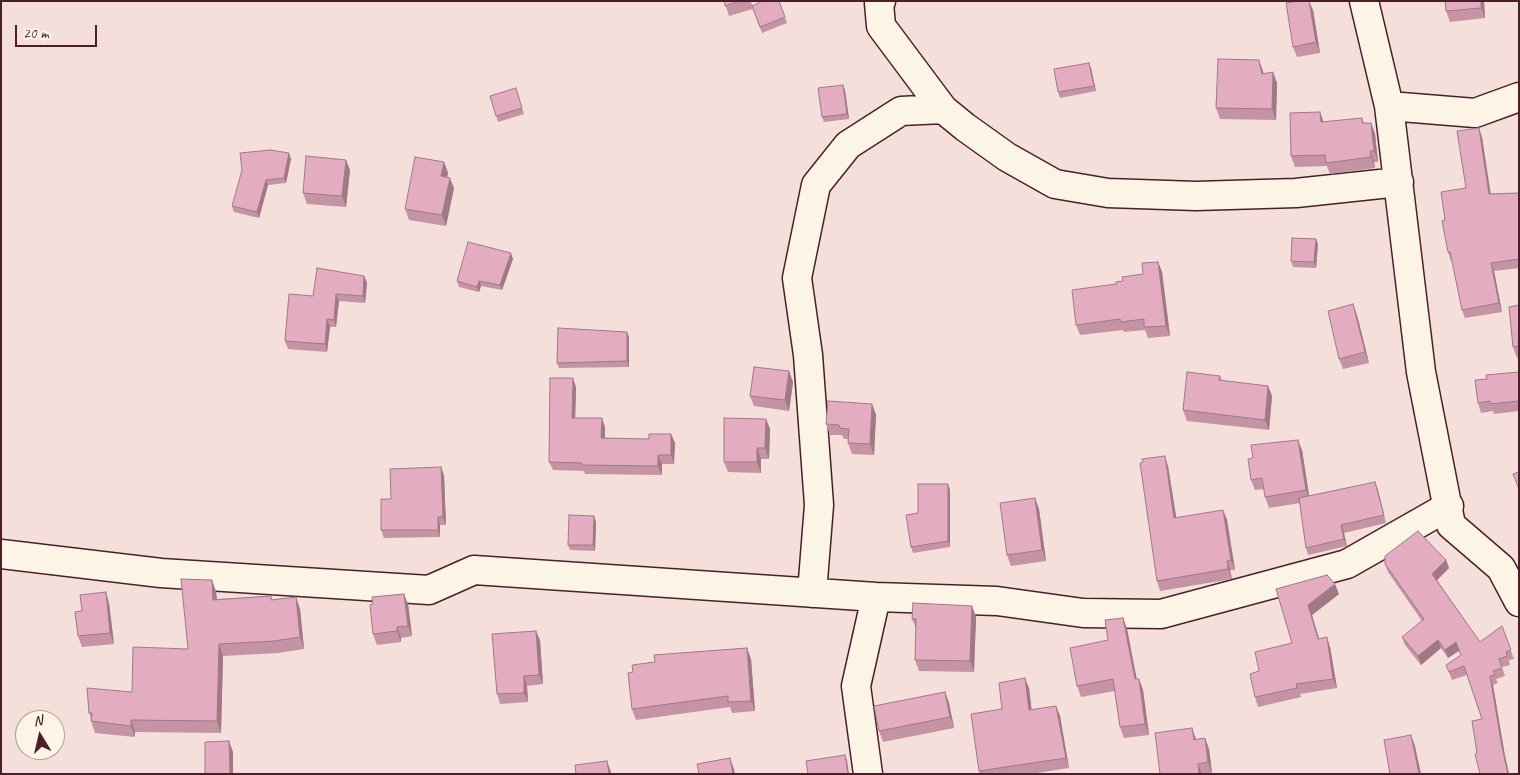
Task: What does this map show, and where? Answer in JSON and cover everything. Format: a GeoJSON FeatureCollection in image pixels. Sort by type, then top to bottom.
{"type":"FeatureCollection","features":[{"type":"Feature","properties":{"kind":"street"},"geometry":{"type":"LineString","coordinates":[[881,1],[879,3],[881,26],[943,108],[965,127],[1007,157],[1055,184],[1108,193],[1196,196],[1296,193],[1399,182]]}},
{"type":"Feature","properties":{"kind":"street"},"geometry":{"type":"LineString","coordinates":[[1364,1],[1389,106],[1421,372],[1449,506],[1451,525],[1501,568],[1519,602]]}},
{"type":"Feature","properties":{"kind":"street"},"geometry":{"type":"LineString","coordinates":[[1389,106],[1475,113],[1519,97]]}},
{"type":"Feature","properties":{"kind":"street"},"geometry":{"type":"LineString","coordinates":[[812,593],[819,505],[808,355],[797,278],[816,185],[848,146],[901,110],[943,108]]}},
{"type":"Feature","properties":{"kind":"street"},"geometry":{"type":"LineString","coordinates":[[1,554],[160,573],[429,590],[474,570],[876,597],[997,601],[1083,613],[1161,614],[1347,564],[1449,506]]}},
{"type":"Feature","properties":{"kind":"street"},"geometry":{"type":"LineString","coordinates":[[868,774],[856,686],[876,597]]}},
{"type":"Feature","properties":{"kind":"building"},"geometry":{"type":"Polygon","coordinates":[[[724,1],[739,1],[725,6],[724,1]]]}},
{"type":"Feature","properties":{"kind":"building"},"geometry":{"type":"Polygon","coordinates":[[[763,1],[779,1],[785,17],[760,27],[752,6],[763,1]]]}},
{"type":"Feature","properties":{"kind":"building"},"geometry":{"type":"Polygon","coordinates":[[[1309,1],[1316,42],[1293,47],[1286,3],[1309,1]]]}},
{"type":"Feature","properties":{"kind":"building"},"geometry":{"type":"Polygon","coordinates":[[[1445,1],[1481,1],[1481,8],[1446,11],[1445,1]]]}},
{"type":"Feature","properties":{"kind":"building"},"geometry":{"type":"Polygon","coordinates":[[[1218,59],[1259,60],[1262,74],[1273,72],[1272,109],[1216,108],[1218,59]]]}},
{"type":"Feature","properties":{"kind":"building"},"geometry":{"type":"Polygon","coordinates":[[[1089,63],[1094,86],[1058,92],[1054,69],[1089,63]]]}},
{"type":"Feature","properties":{"kind":"building"},"geometry":{"type":"Polygon","coordinates":[[[843,85],[847,114],[822,117],[818,88],[843,85]]]}},
{"type":"Feature","properties":{"kind":"building"},"geometry":{"type":"Polygon","coordinates":[[[516,88],[522,108],[496,116],[490,96],[516,88]]]}},
{"type":"Feature","properties":{"kind":"building"},"geometry":{"type":"Polygon","coordinates":[[[1320,112],[1321,122],[1362,118],[1362,123],[1371,123],[1374,151],[1370,151],[1371,157],[1326,163],[1325,155],[1291,156],[1290,113],[1320,112]]]}},
{"type":"Feature","properties":{"kind":"building"},"geometry":{"type":"Polygon","coordinates":[[[1479,128],[1489,194],[1519,193],[1519,259],[1491,263],[1499,303],[1462,310],[1442,221],[1445,220],[1441,192],[1466,188],[1457,131],[1479,128]]]}},
{"type":"Feature","properties":{"kind":"building"},"geometry":{"type":"Polygon","coordinates":[[[270,150],[289,153],[284,178],[266,180],[257,212],[232,206],[242,170],[240,153],[270,150]]]}},
{"type":"Feature","properties":{"kind":"building"},"geometry":{"type":"Polygon","coordinates":[[[306,156],[346,160],[342,196],[303,193],[306,156]]]}},
{"type":"Feature","properties":{"kind":"building"},"geometry":{"type":"Polygon","coordinates":[[[415,157],[444,162],[441,176],[450,178],[442,215],[405,209],[415,157]]]}},
{"type":"Feature","properties":{"kind":"building"},"geometry":{"type":"Polygon","coordinates":[[[1292,238],[1316,239],[1314,262],[1291,261],[1292,238]]]}},
{"type":"Feature","properties":{"kind":"building"},"geometry":{"type":"Polygon","coordinates":[[[468,242],[511,253],[500,285],[479,281],[477,287],[457,281],[468,242]]]}},
{"type":"Feature","properties":{"kind":"building"},"geometry":{"type":"Polygon","coordinates":[[[1158,262],[1166,326],[1144,327],[1144,319],[1121,322],[1120,319],[1076,325],[1072,290],[1116,284],[1116,282],[1123,281],[1122,277],[1143,274],[1142,263],[1158,262]]]}},
{"type":"Feature","properties":{"kind":"building"},"geometry":{"type":"Polygon","coordinates":[[[317,268],[364,276],[363,296],[336,294],[334,320],[327,319],[325,344],[285,341],[289,294],[313,296],[317,268]]]}},
{"type":"Feature","properties":{"kind":"building"},"geometry":{"type":"Polygon","coordinates":[[[1353,304],[1365,352],[1339,359],[1328,311],[1353,304]]]}},
{"type":"Feature","properties":{"kind":"building"},"geometry":{"type":"Polygon","coordinates":[[[1519,305],[1519,346],[1513,347],[1509,307],[1519,305]]]}},
{"type":"Feature","properties":{"kind":"building"},"geometry":{"type":"Polygon","coordinates":[[[558,328],[627,332],[627,361],[557,363],[558,328]]]}},
{"type":"Feature","properties":{"kind":"building"},"geometry":{"type":"Polygon","coordinates":[[[754,367],[789,371],[785,400],[750,396],[754,367]]]}},
{"type":"Feature","properties":{"kind":"building"},"geometry":{"type":"Polygon","coordinates":[[[1187,372],[1220,376],[1219,380],[1268,386],[1265,420],[1183,410],[1187,372]]]}},
{"type":"Feature","properties":{"kind":"building"},"geometry":{"type":"Polygon","coordinates":[[[1519,372],[1519,401],[1490,404],[1490,401],[1478,403],[1475,380],[1487,379],[1486,375],[1519,372]]]}},
{"type":"Feature","properties":{"kind":"building"},"geometry":{"type":"Polygon","coordinates":[[[550,378],[573,378],[572,418],[602,418],[601,438],[649,439],[649,434],[671,434],[671,455],[658,455],[658,466],[582,465],[582,463],[549,462],[550,378]]]}},
{"type":"Feature","properties":{"kind":"building"},"geometry":{"type":"Polygon","coordinates":[[[828,401],[872,404],[870,444],[848,443],[849,429],[840,428],[839,425],[826,424],[828,401]]]}},
{"type":"Feature","properties":{"kind":"building"},"geometry":{"type":"Polygon","coordinates":[[[724,418],[766,419],[765,448],[757,448],[757,462],[724,462],[724,418]]]}},
{"type":"Feature","properties":{"kind":"building"},"geometry":{"type":"Polygon","coordinates":[[[1298,440],[1306,490],[1265,497],[1262,478],[1251,480],[1248,459],[1253,458],[1251,445],[1298,440]]]}},
{"type":"Feature","properties":{"kind":"building"},"geometry":{"type":"Polygon","coordinates":[[[1165,456],[1174,518],[1223,510],[1231,560],[1227,561],[1228,569],[1157,581],[1140,463],[1143,462],[1142,459],[1165,456]]]}},
{"type":"Feature","properties":{"kind":"building"},"geometry":{"type":"Polygon","coordinates":[[[441,467],[443,517],[438,517],[438,530],[381,530],[381,499],[391,499],[390,469],[441,467]]]}},
{"type":"Feature","properties":{"kind":"building"},"geometry":{"type":"Polygon","coordinates":[[[1519,472],[1519,489],[1513,474],[1519,472]]]}},
{"type":"Feature","properties":{"kind":"building"},"geometry":{"type":"Polygon","coordinates":[[[1375,482],[1384,515],[1341,525],[1344,539],[1306,548],[1299,498],[1375,482]]]}},
{"type":"Feature","properties":{"kind":"building"},"geometry":{"type":"Polygon","coordinates":[[[918,484],[948,484],[948,541],[911,547],[906,515],[918,513],[918,484]]]}},
{"type":"Feature","properties":{"kind":"building"},"geometry":{"type":"Polygon","coordinates":[[[1035,498],[1042,550],[1007,555],[1000,503],[1035,498]]]}},
{"type":"Feature","properties":{"kind":"building"},"geometry":{"type":"Polygon","coordinates":[[[569,515],[594,516],[593,545],[568,545],[569,515]]]}},
{"type":"Feature","properties":{"kind":"building"},"geometry":{"type":"Polygon","coordinates":[[[1418,531],[1446,560],[1432,574],[1480,642],[1502,626],[1511,650],[1506,652],[1507,656],[1499,659],[1502,668],[1493,671],[1495,675],[1490,676],[1508,774],[1480,774],[1475,754],[1477,753],[1472,721],[1482,719],[1464,666],[1449,672],[1446,665],[1461,655],[1456,642],[1445,650],[1438,640],[1418,656],[1402,637],[1424,619],[1385,564],[1385,556],[1418,531]]]}},
{"type":"Feature","properties":{"kind":"building"},"geometry":{"type":"Polygon","coordinates":[[[1327,575],[1335,584],[1308,605],[1318,639],[1327,637],[1333,679],[1296,684],[1297,688],[1255,697],[1250,674],[1259,671],[1255,652],[1292,643],[1276,589],[1327,575]]]}},
{"type":"Feature","properties":{"kind":"building"},"geometry":{"type":"Polygon","coordinates":[[[181,579],[212,580],[213,600],[271,596],[271,600],[296,597],[300,637],[274,641],[219,644],[217,721],[131,720],[131,726],[91,721],[92,713],[89,713],[87,688],[132,692],[133,647],[188,649],[181,579]]]}},
{"type":"Feature","properties":{"kind":"building"},"geometry":{"type":"Polygon","coordinates":[[[106,592],[110,633],[78,636],[75,612],[82,611],[80,595],[106,592]]]}},
{"type":"Feature","properties":{"kind":"building"},"geometry":{"type":"Polygon","coordinates":[[[404,594],[408,626],[397,627],[397,631],[373,634],[370,605],[373,604],[372,597],[404,594]]]}},
{"type":"Feature","properties":{"kind":"building"},"geometry":{"type":"Polygon","coordinates":[[[913,603],[972,606],[970,661],[915,660],[916,619],[912,619],[913,603]]]}},
{"type":"Feature","properties":{"kind":"building"},"geometry":{"type":"Polygon","coordinates":[[[1123,618],[1135,679],[1139,679],[1145,724],[1120,727],[1113,679],[1077,686],[1070,648],[1108,640],[1105,620],[1123,618]]]}},
{"type":"Feature","properties":{"kind":"building"},"geometry":{"type":"Polygon","coordinates":[[[536,631],[539,675],[524,676],[524,693],[497,694],[492,634],[536,631]]]}},
{"type":"Feature","properties":{"kind":"building"},"geometry":{"type":"Polygon","coordinates":[[[747,648],[751,701],[728,702],[728,696],[632,709],[628,673],[633,672],[632,665],[655,662],[654,655],[747,648]]]}},
{"type":"Feature","properties":{"kind":"building"},"geometry":{"type":"Polygon","coordinates":[[[1025,678],[1029,710],[1056,706],[1066,758],[979,771],[971,714],[1002,709],[999,683],[1025,678]]]}},
{"type":"Feature","properties":{"kind":"building"},"geometry":{"type":"Polygon","coordinates":[[[945,692],[950,717],[879,731],[874,706],[945,692]]]}},
{"type":"Feature","properties":{"kind":"building"},"geometry":{"type":"Polygon","coordinates":[[[1192,728],[1194,740],[1205,738],[1208,762],[1198,764],[1199,774],[1160,774],[1155,733],[1192,728]]]}},
{"type":"Feature","properties":{"kind":"building"},"geometry":{"type":"Polygon","coordinates":[[[1411,735],[1419,774],[1390,774],[1384,740],[1411,735]]]}},
{"type":"Feature","properties":{"kind":"building"},"geometry":{"type":"Polygon","coordinates":[[[229,741],[230,774],[205,774],[205,742],[229,741]]]}},
{"type":"Feature","properties":{"kind":"building"},"geometry":{"type":"Polygon","coordinates":[[[845,755],[848,774],[808,774],[806,761],[845,755]]]}},
{"type":"Feature","properties":{"kind":"building"},"geometry":{"type":"Polygon","coordinates":[[[730,758],[733,774],[699,774],[697,764],[730,758]]]}},
{"type":"Feature","properties":{"kind":"building"},"geometry":{"type":"Polygon","coordinates":[[[607,761],[609,774],[576,774],[575,765],[607,761]]]}}]}
